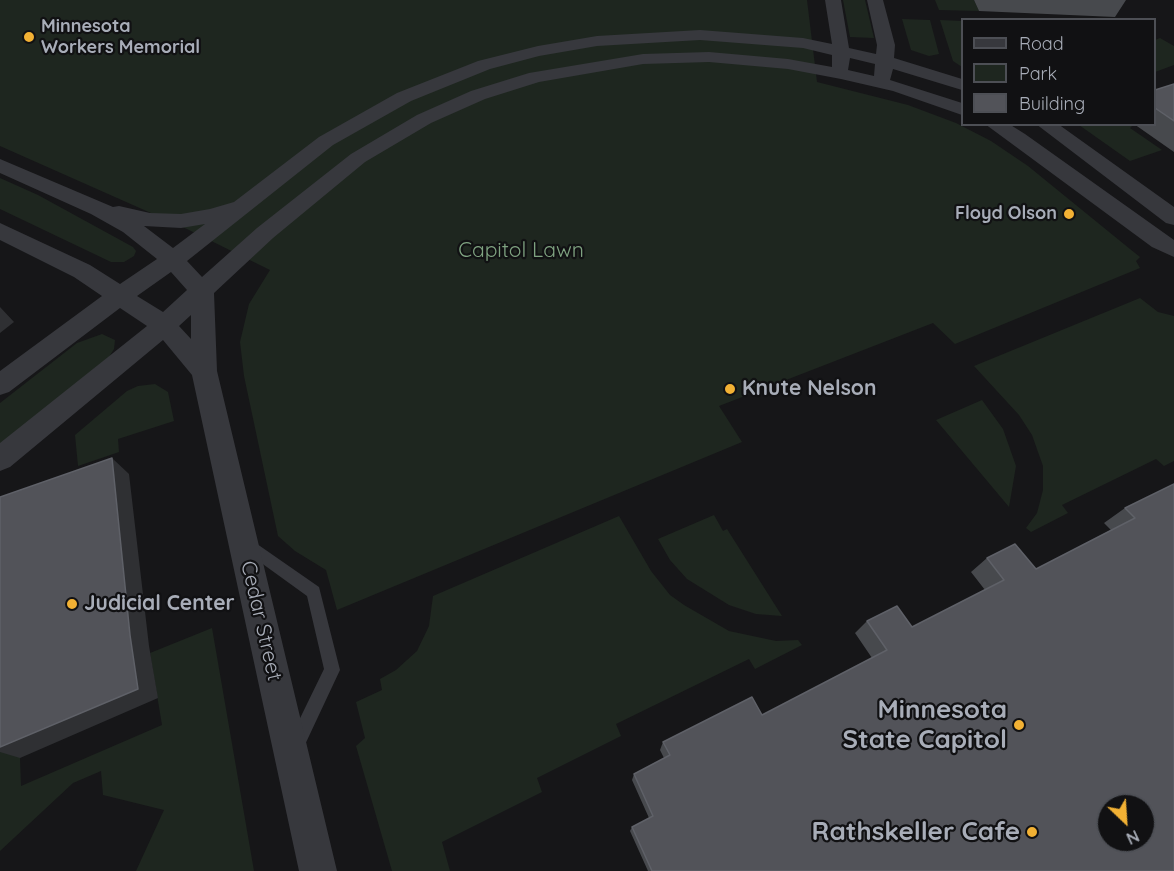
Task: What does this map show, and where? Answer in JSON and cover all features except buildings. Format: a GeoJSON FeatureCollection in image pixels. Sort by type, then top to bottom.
{"type":"FeatureCollection","features":[{"type":"Feature","properties":{"kind":"street"},"geometry":{"type":"LineString","coordinates":[[833,0],[840,37],[842,74]]}},
{"type":"Feature","properties":{"kind":"street"},"geometry":{"type":"LineString","coordinates":[[875,0],[886,45],[882,83]]}},
{"type":"Feature","properties":{"kind":"street"},"geometry":{"type":"LineString","coordinates":[[0,385],[119,296],[173,260],[326,141],[376,111],[458,74],[519,56],[597,41],[679,35],[757,38],[839,51],[886,61],[961,84]]}},
{"type":"Feature","properties":{"kind":"street"},"geometry":{"type":"LineString","coordinates":[[0,459],[164,325],[265,233],[358,158],[424,119],[478,95],[554,73],[642,59],[739,59],[788,64],[842,74],[882,83],[961,108]]}},
{"type":"Feature","properties":{"kind":"street"},"geometry":{"type":"LineString","coordinates":[[997,126],[1018,138],[1160,242],[1174,249]]}},
{"type":"Feature","properties":{"kind":"street"},"geometry":{"type":"LineString","coordinates":[[1048,126],[1174,218]]}},
{"type":"Feature","properties":{"kind":"street"},"geometry":{"type":"LineString","coordinates":[[0,165],[99,209],[131,228],[173,260],[202,291]]}},
{"type":"Feature","properties":{"kind":"street"},"geometry":{"type":"LineString","coordinates":[[99,209],[150,220],[180,221],[215,215],[255,195]]}},
{"type":"Feature","properties":{"kind":"street","name":"Cedar Street"},"geometry":{"type":"LineString","coordinates":[[0,231],[82,271],[164,325],[204,371]]}},
{"type":"Feature","properties":{"kind":"street","name":"Cedar Street"},"geometry":{"type":"LineString","coordinates":[[202,291],[204,371],[318,871]]}},
{"type":"Feature","properties":{"kind":"lane"},"geometry":{"type":"LineString","coordinates":[[243,541],[314,592],[332,670],[292,755]]}},
{"type":"Feature","properties":{"kind":"green space","name":"Capitol Lawn"},"geometry":{"type":"Polygon","coordinates":[[[0,0],[807,0],[817,82],[908,105],[956,123],[991,141],[1028,166],[1140,257],[1136,261],[1140,268],[955,344],[933,323],[719,406],[742,442],[337,610],[326,570],[295,551],[278,536],[244,376],[240,342],[249,304],[270,270],[187,229],[0,146],[0,0]]]}},
{"type":"Feature","properties":{"kind":"green space"},"geometry":{"type":"Polygon","coordinates":[[[843,0],[865,0],[874,38],[850,37],[843,0]]]}},
{"type":"Feature","properties":{"kind":"green space"},"geometry":{"type":"Polygon","coordinates":[[[935,0],[974,0],[979,11],[939,10],[935,0]]]}},
{"type":"Feature","properties":{"kind":"green space"},"geometry":{"type":"Polygon","coordinates":[[[902,19],[930,20],[939,54],[929,56],[911,50],[902,19]]]}},
{"type":"Feature","properties":{"kind":"green space"},"geometry":{"type":"Polygon","coordinates":[[[940,20],[961,21],[961,66],[953,61],[940,20]]]}},
{"type":"Feature","properties":{"kind":"green space"},"geometry":{"type":"Polygon","coordinates":[[[1160,38],[1174,46],[1174,65],[1156,72],[1156,40],[1160,38]]]}},
{"type":"Feature","properties":{"kind":"green space"},"geometry":{"type":"Polygon","coordinates":[[[1080,126],[1132,126],[1130,128],[1162,150],[1130,161],[1080,126]]]}},
{"type":"Feature","properties":{"kind":"green space"},"geometry":{"type":"Polygon","coordinates":[[[0,178],[38,195],[133,247],[136,251],[134,256],[124,262],[111,262],[0,209],[0,178]]]}},
{"type":"Feature","properties":{"kind":"green space"},"geometry":{"type":"Polygon","coordinates":[[[1140,298],[1158,312],[1174,316],[1174,461],[1164,466],[1156,459],[1062,505],[1068,513],[1031,532],[1026,528],[1037,513],[1043,490],[1043,466],[1032,435],[1019,415],[974,366],[1140,298]]]}},
{"type":"Feature","properties":{"kind":"green space"},"geometry":{"type":"Polygon","coordinates":[[[102,334],[115,340],[114,349],[109,357],[0,445],[0,403],[77,343],[102,334]]]}},
{"type":"Feature","properties":{"kind":"green space"},"geometry":{"type":"Polygon","coordinates":[[[155,384],[168,392],[174,421],[118,439],[119,452],[78,466],[75,435],[127,391],[138,386],[155,384]]]}},
{"type":"Feature","properties":{"kind":"green space"},"geometry":{"type":"Polygon","coordinates":[[[982,400],[1003,429],[1016,466],[1009,507],[936,420],[982,400]]]}},
{"type":"Feature","properties":{"kind":"green space"},"geometry":{"type":"Polygon","coordinates":[[[714,515],[723,531],[727,529],[782,616],[756,614],[729,605],[687,579],[670,560],[658,539],[714,515]]]}},
{"type":"Feature","properties":{"kind":"green space"},"geometry":{"type":"Polygon","coordinates":[[[619,516],[651,571],[670,595],[684,605],[729,631],[776,641],[798,640],[802,645],[755,669],[749,659],[616,724],[621,736],[537,778],[542,792],[442,842],[450,871],[392,871],[356,746],[365,738],[356,702],[382,690],[380,679],[396,670],[417,651],[429,626],[433,596],[619,516]]]}},
{"type":"Feature","properties":{"kind":"green space"},"geometry":{"type":"Polygon","coordinates":[[[212,628],[254,871],[136,871],[164,810],[103,795],[101,771],[73,783],[0,851],[0,711],[18,704],[21,786],[162,725],[150,653],[212,628]]]}},
{"type":"Feature","properties":{"kind":"place","name":"Minnesota Workers Memorial"},"geometry":{"type":"Point","coordinates":[29,37]}},
{"type":"Feature","properties":{"kind":"place","name":"Floyd Olson"},"geometry":{"type":"Point","coordinates":[1069,214]}},
{"type":"Feature","properties":{"kind":"place","name":"Knute Nelson"},"geometry":{"type":"Point","coordinates":[730,389]}},
{"type":"Feature","properties":{"kind":"place","name":"Judicial Center"},"geometry":{"type":"Point","coordinates":[72,604]}},
{"type":"Feature","properties":{"kind":"place","name":"Minnesota State Capitol"},"geometry":{"type":"Point","coordinates":[1019,725]}},
{"type":"Feature","properties":{"kind":"place","name":"Rathskeller Cafe"},"geometry":{"type":"Point","coordinates":[1032,832]}}]}
